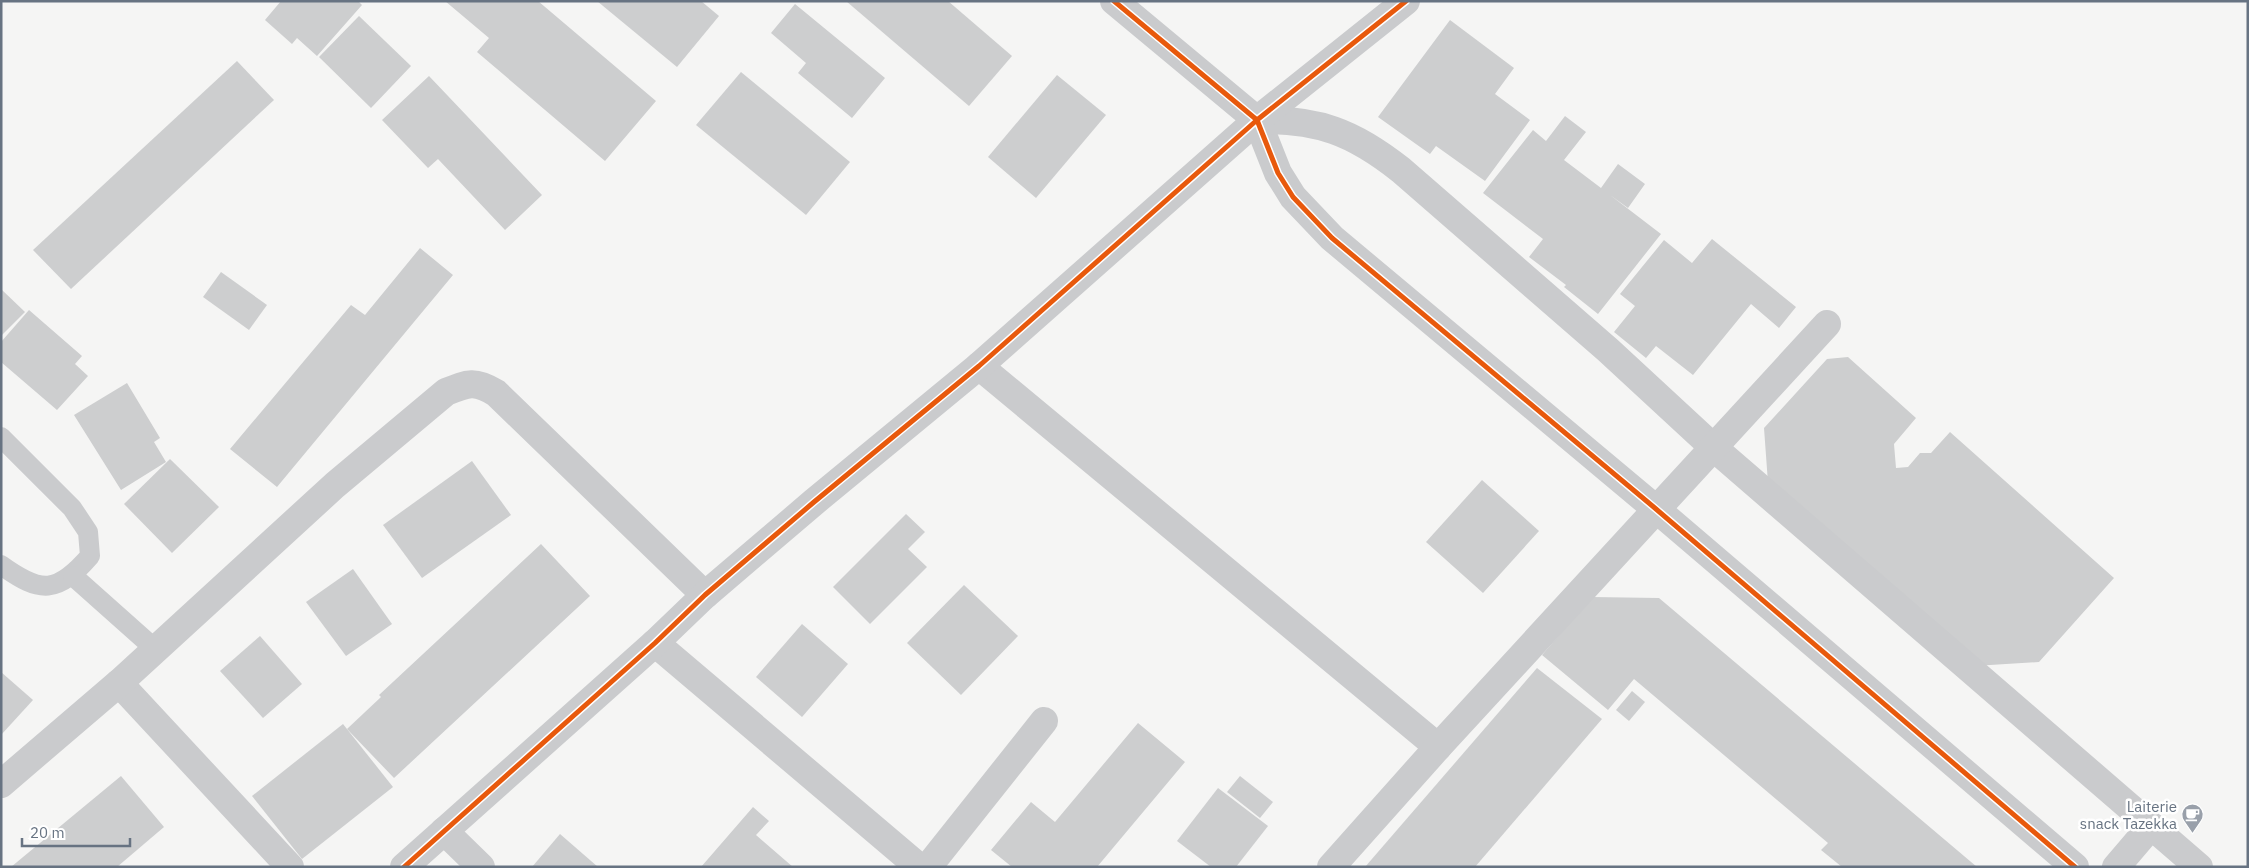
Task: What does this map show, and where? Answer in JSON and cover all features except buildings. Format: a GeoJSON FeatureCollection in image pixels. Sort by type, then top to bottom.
{"type":"FeatureCollection","features":[{"type":"Feature","properties":{"kind":"street"},"geometry":{"type":"LineString","coordinates":[[1114,1],[1257,120],[1278,173],[1311,219],[1656,508],[2075,867]]}},
{"type":"Feature","properties":{"kind":"street"},"geometry":{"type":"LineString","coordinates":[[404,867],[705,596],[814,502],[979,366],[1257,120],[1406,1]]}},
{"type":"Feature","properties":{"kind":"street"},"geometry":{"type":"LineString","coordinates":[[1257,120],[1288,120],[1319,125],[1349,136],[1376,151],[1608,350],[1714,448],[2199,867]]}},
{"type":"Feature","properties":{"kind":"street"},"geometry":{"type":"LineString","coordinates":[[1331,867],[1438,746],[1827,324]]}},
{"type":"Feature","properties":{"kind":"street"},"geometry":{"type":"LineString","coordinates":[[979,366],[1438,746]]}},
{"type":"Feature","properties":{"kind":"street"},"geometry":{"type":"LineString","coordinates":[[1,784],[119,683],[335,486],[446,392],[465,384],[481,384],[496,393],[705,596]]}},
{"type":"Feature","properties":{"kind":"street"},"geometry":{"type":"LineString","coordinates":[[655,643],[919,867]]}},
{"type":"Feature","properties":{"kind":"street"},"geometry":{"type":"LineString","coordinates":[[119,683],[290,867]]}},
{"type":"Feature","properties":{"kind":"street"},"geometry":{"type":"LineString","coordinates":[[928,867],[1044,722]]}},
{"type":"Feature","properties":{"kind":"street"},"geometry":{"type":"LineString","coordinates":[[2116,867],[2151,826]]}},
{"type":"Feature","properties":{"kind":"street"},"geometry":{"type":"LineString","coordinates":[[444,831],[481,867]]}},
{"type":"Feature","properties":{"kind":"lane"},"geometry":{"type":"LineString","coordinates":[[1,437],[72,508],[88,532],[90,556],[73,576],[52,586],[26,583],[1,565]]}},
{"type":"Feature","properties":{"kind":"lane"},"geometry":{"type":"LineString","coordinates":[[73,576],[155,649]]}},
{"type":"Feature","properties":{"kind":"cycle path"},"geometry":{"type":"LineString","coordinates":[[1114,1],[1257,120],[1278,173],[1293,197],[1332,238],[1656,509],[2075,867]]}},
{"type":"Feature","properties":{"kind":"cycle path"},"geometry":{"type":"LineString","coordinates":[[404,867],[655,643],[705,595],[979,366],[1257,120],[1406,1]]}},
{"type":"Feature","properties":{"kind":"place","name":"Laiterie snack Tazekka"},"geometry":{"type":"Point","coordinates":[2193,834]}}]}
